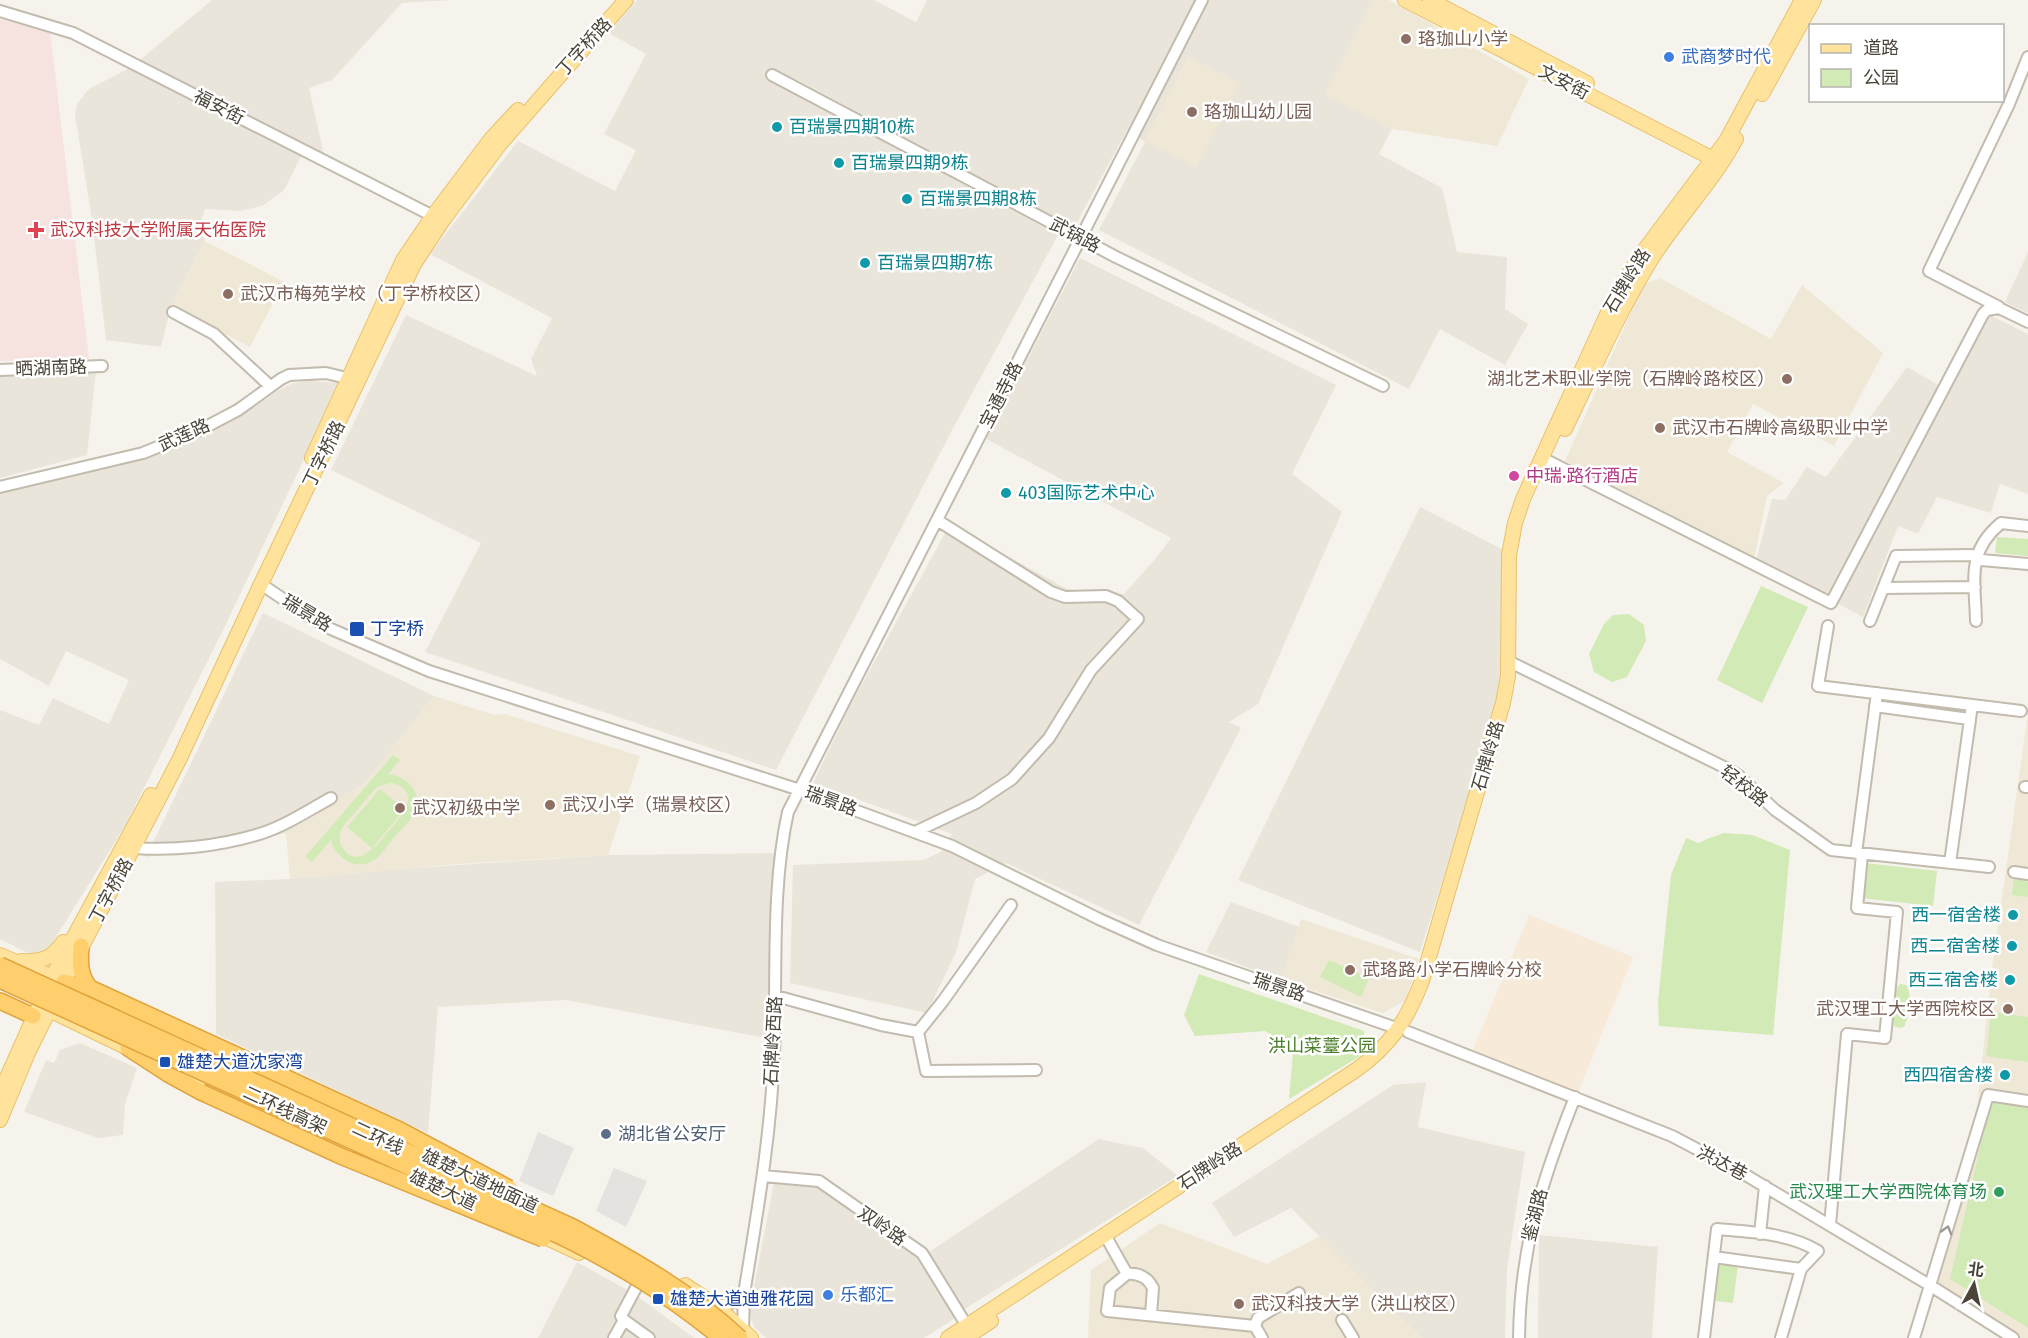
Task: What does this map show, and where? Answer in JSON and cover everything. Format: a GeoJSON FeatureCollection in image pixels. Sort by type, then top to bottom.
{"type":"FeatureCollection","features":[{"type":"Feature","properties":{"kind":"highway"},"geometry":{"type":"LineString","coordinates":[[79,940],[82,975],[90,988]]}},
{"type":"Feature","properties":{"kind":"highway","name":"二环线"},"geometry":{"type":"LineString","coordinates":[[7,963],[573,1227],[636,1261],[745,1335]]}},
{"type":"Feature","properties":{"kind":"highway"},"geometry":{"type":"LineString","coordinates":[[58,979],[90,988],[408,1134],[548,1209],[573,1227]]}},
{"type":"Feature","properties":{"kind":"highway","name":"二环线高架"},"geometry":{"type":"LineString","coordinates":[[0,980],[564,1238],[659,1290],[721,1338]]}},
{"type":"Feature","properties":{"kind":"highway"},"geometry":{"type":"LineString","coordinates":[[0,1001],[38,1018]]}},
{"type":"Feature","properties":{"kind":"highway"},"geometry":{"type":"LineString","coordinates":[[128,1048],[182,1083],[201,1092],[343,1157],[594,1262],[650,1291],[712,1338]]}},
{"type":"Feature","properties":{"kind":"main road","name":"丁字桥路"},"geometry":{"type":"LineString","coordinates":[[79,940],[135,848],[179,760],[354,380],[384,299],[404,260],[433,216],[491,139],[614,0]]}},
{"type":"Feature","properties":{"kind":"main road","name":"丁字桥路"},"geometry":{"type":"LineString","coordinates":[[79,940],[113,868],[171,757],[354,380],[414,264],[442,220],[500,144],[626,0]]}},
{"type":"Feature","properties":{"kind":"main road","name":"文安街"},"geometry":{"type":"LineString","coordinates":[[1405,0],[1720,158]]}},
{"type":"Feature","properties":{"kind":"main road","name":"文安街"},"geometry":{"type":"LineString","coordinates":[[1430,0],[1720,158]]}},
{"type":"Feature","properties":{"kind":"main road","name":"石牌岭路"},"geometry":{"type":"LineString","coordinates":[[1720,158],[1802,0]]}},
{"type":"Feature","properties":{"kind":"main road","name":"石牌岭路"},"geometry":{"type":"LineString","coordinates":[[948,1338],[966,1332],[1107,1239],[1356,1070],[1403,1030],[1422,981],[1458,862],[1512,663],[1507,578],[1511,538],[1519,509],[1546,460],[1615,297],[1637,260],[1720,158],[1814,0]]}},
{"type":"Feature","properties":{"kind":"main road"},"geometry":{"type":"LineString","coordinates":[[0,1093],[79,940],[67,936],[56,952],[47,959],[7,963]]}},
{"type":"Feature","properties":{"kind":"main road","name":"雄楚大道地面道"},"geometry":{"type":"LineString","coordinates":[[0,955],[7,963],[58,979],[655,1266],[715,1305],[745,1335]]}},
{"type":"Feature","properties":{"kind":"main road","name":"雄楚大道"},"geometry":{"type":"LineString","coordinates":[[0,987],[38,1018],[128,1048],[584,1255],[638,1284],[712,1338]]}},
{"type":"Feature","properties":{"kind":"main road"},"geometry":{"type":"LineString","coordinates":[[0,1120],[23,1051]]}},
{"type":"Feature","properties":{"kind":"street","name":"宝通寺路"},"geometry":{"type":"LineString","coordinates":[[800,790],[1203,0]]}},
{"type":"Feature","properties":{"kind":"street","name":"福安街"},"geometry":{"type":"LineString","coordinates":[[0,11],[73,33],[433,216]]}},
{"type":"Feature","properties":{"kind":"street"},"geometry":{"type":"LineString","coordinates":[[2028,57],[2009,104],[1929,271],[2028,322]]}},
{"type":"Feature","properties":{"kind":"street","name":"武锅路"},"geometry":{"type":"LineString","coordinates":[[772,75],[1081,238],[1383,386]]}},
{"type":"Feature","properties":{"kind":"street"},"geometry":{"type":"LineString","coordinates":[[1546,460],[1831,603],[1983,314],[1987,310],[1999,308]]}},
{"type":"Feature","properties":{"kind":"street"},"geometry":{"type":"LineString","coordinates":[[173,312],[214,334],[270,386]]}},
{"type":"Feature","properties":{"kind":"street","name":"晒湖南路"},"geometry":{"type":"LineString","coordinates":[[0,370],[102,366]]}},
{"type":"Feature","properties":{"kind":"street","name":"武莲路"},"geometry":{"type":"LineString","coordinates":[[0,487],[143,453],[238,410],[289,375],[326,373],[354,380]]}},
{"type":"Feature","properties":{"kind":"street"},"geometry":{"type":"LineString","coordinates":[[915,832],[976,803],[1012,779],[1049,738],[1091,670],[1138,619],[1118,601],[1106,596],[1065,597],[1051,592],[937,520]]}},
{"type":"Feature","properties":{"kind":"street"},"geometry":{"type":"LineString","coordinates":[[1976,621],[1977,557],[1984,539],[2001,523],[2028,526]]}},
{"type":"Feature","properties":{"kind":"street"},"geometry":{"type":"LineString","coordinates":[[1870,621],[1896,556],[1972,555],[1981,560],[2028,564]]}},
{"type":"Feature","properties":{"kind":"street","name":"瑞景路"},"geometry":{"type":"LineString","coordinates":[[261,584],[332,629],[429,671],[800,790],[915,832],[952,846],[1157,945],[1403,1030]]}},
{"type":"Feature","properties":{"kind":"street"},"geometry":{"type":"LineString","coordinates":[[1883,588],[1975,587]]}},
{"type":"Feature","properties":{"kind":"street"},"geometry":{"type":"LineString","coordinates":[[1828,626],[1818,686],[2021,711]]}},
{"type":"Feature","properties":{"kind":"street","name":"轻校路"},"geometry":{"type":"LineString","coordinates":[[1512,663],[1728,769],[1739,776],[1775,810],[1831,850],[1989,867]]}},
{"type":"Feature","properties":{"kind":"street"},"geometry":{"type":"LineString","coordinates":[[1830,1225],[1847,1034],[1885,1038],[1897,912],[1857,908],[1859,853],[1877,693]]}},
{"type":"Feature","properties":{"kind":"street"},"geometry":{"type":"LineString","coordinates":[[1950,863],[1972,705]]}},
{"type":"Feature","properties":{"kind":"street"},"geometry":{"type":"LineString","coordinates":[[1875,706],[1969,720]]}},
{"type":"Feature","properties":{"kind":"street","name":"石牌岭西路"},"geometry":{"type":"LineString","coordinates":[[745,1335],[744,1294],[763,1176],[774,1056],[778,884],[788,812],[800,790]]}},
{"type":"Feature","properties":{"kind":"street"},"geometry":{"type":"LineString","coordinates":[[135,848],[159,850],[218,843],[256,835],[277,827],[332,798]]}},
{"type":"Feature","properties":{"kind":"street"},"geometry":{"type":"LineString","coordinates":[[2014,872],[2028,874]]}},
{"type":"Feature","properties":{"kind":"street"},"geometry":{"type":"LineString","coordinates":[[1011,905],[918,1032],[926,1071],[1036,1070]]}},
{"type":"Feature","properties":{"kind":"street"},"geometry":{"type":"LineString","coordinates":[[776,996],[881,1025],[918,1032]]}},
{"type":"Feature","properties":{"kind":"street","name":"洪达巷"},"geometry":{"type":"LineString","coordinates":[[1403,1030],[1672,1136],[1765,1186],[2013,1338]]}},
{"type":"Feature","properties":{"kind":"street"},"geometry":{"type":"LineString","coordinates":[[1914,1338],[1988,1095],[2028,1101]]}},
{"type":"Feature","properties":{"kind":"street","name":"鉴湖路"},"geometry":{"type":"LineString","coordinates":[[1519,1338],[1521,1294],[1531,1225],[1547,1168],[1575,1097]]}},
{"type":"Feature","properties":{"kind":"street","name":"双岭路"},"geometry":{"type":"LineString","coordinates":[[763,1176],[819,1181],[922,1253],[966,1332]]}},
{"type":"Feature","properties":{"kind":"street"},"geometry":{"type":"LineString","coordinates":[[1760,1234],[1765,1186]]}},
{"type":"Feature","properties":{"kind":"street"},"geometry":{"type":"LineString","coordinates":[[1704,1338],[1717,1229],[1760,1234],[1794,1241],[1817,1249],[1818,1251],[1801,1269],[1781,1338]]}},
{"type":"Feature","properties":{"kind":"street"},"geometry":{"type":"LineString","coordinates":[[1107,1239],[1127,1274]]}},
{"type":"Feature","properties":{"kind":"street"},"geometry":{"type":"LineString","coordinates":[[1714,1257],[1801,1269]]}},
{"type":"Feature","properties":{"kind":"street"},"geometry":{"type":"LineString","coordinates":[[1151,1315],[1153,1288],[1140,1275],[1127,1274],[1110,1288],[1107,1311],[1255,1326]]}},
{"type":"Feature","properties":{"kind":"street"},"geometry":{"type":"LineString","coordinates":[[638,1284],[621,1316],[649,1338]]}},
{"type":"Feature","properties":{"kind":"street"},"geometry":{"type":"LineString","coordinates":[[1255,1326],[1258,1318],[1299,1293]]}},
{"type":"Feature","properties":{"kind":"street"},"geometry":{"type":"LineString","coordinates":[[715,1305],[723,1306],[737,1301],[744,1294]]}},
{"type":"Feature","properties":{"kind":"street"},"geometry":{"type":"LineString","coordinates":[[614,1338],[624,1320]]}},
{"type":"Feature","properties":{"kind":"street"},"geometry":{"type":"LineString","coordinates":[[1342,1320],[1353,1338]]}},
{"type":"Feature","properties":{"kind":"street"},"geometry":{"type":"LineString","coordinates":[[1255,1326],[1262,1338]]}},
{"type":"Feature","properties":{"kind":"shaded area"},"geometry":{"type":"Polygon","coordinates":[[[212,0],[451,0],[402,3],[332,80],[309,88],[324,155],[303,153],[284,190],[262,206],[239,211],[205,209],[199,227],[205,241],[171,306],[161,347],[106,340],[92,219],[75,115],[77,104],[89,89],[130,68],[212,0]]]}},
{"type":"Feature","properties":{"kind":"shaded area"},"geometry":{"type":"Polygon","coordinates":[[[637,0],[874,0],[916,22],[927,0],[1374,0],[1325,93],[1392,129],[1379,154],[1442,188],[1457,252],[1507,257],[1505,309],[1528,324],[1505,365],[1440,329],[1409,389],[1099,230],[1145,142],[1127,130],[1074,228],[794,78],[773,81],[1058,235],[950,434],[776,770],[425,652],[481,543],[331,470],[406,315],[537,376],[531,359],[552,318],[430,254],[518,141],[615,191],[636,150],[604,134],[646,54],[609,33],[637,0]]]}},
{"type":"Feature","properties":{"kind":"shaded area","name":"珞珈山小学"},"geometry":{"type":"Polygon","coordinates":[[[1374,0],[1389,0],[1529,79],[1497,146],[1392,129],[1324,93],[1374,0]]]}},
{"type":"Feature","properties":{"kind":"shaded area","name":"武汉科技大学附属天佑医院"},"geometry":{"type":"Polygon","coordinates":[[[0,19],[50,31],[89,359],[0,361],[0,19]]]}},
{"type":"Feature","properties":{"kind":"shaded area","name":"珞珈山幼儿园"},"geometry":{"type":"Polygon","coordinates":[[[1188,56],[1240,83],[1196,167],[1145,141],[1188,56]]]}},
{"type":"Feature","properties":{"kind":"shaded area","name":"武汉市梅苑学校（丁字桥校区）"},"geometry":{"type":"Polygon","coordinates":[[[205,241],[284,282],[250,347],[171,306],[205,241]]]}},
{"type":"Feature","properties":{"kind":"shaded area"},"geometry":{"type":"Polygon","coordinates":[[[2028,252],[2028,313],[2005,302],[2028,252]]]}},
{"type":"Feature","properties":{"kind":"shaded area"},"geometry":{"type":"Polygon","coordinates":[[[1080,258],[1336,385],[1292,474],[1342,512],[1258,704],[1229,722],[1241,728],[1139,925],[1006,863],[975,879],[956,952],[927,1013],[790,983],[793,865],[924,860],[941,852],[952,834],[813,783],[850,706],[950,524],[1067,589],[1119,594],[1124,594],[1171,538],[986,439],[1080,258]]]}},
{"type":"Feature","properties":{"kind":"shaded area"},"geometry":{"type":"Polygon","coordinates":[[[1660,278],[1771,339],[1802,285],[1883,353],[1834,446],[1753,404],[1727,452],[1784,483],[1767,496],[1754,559],[1565,461],[1643,285],[1660,278]]]}},
{"type":"Feature","properties":{"kind":"shaded area"},"geometry":{"type":"Polygon","coordinates":[[[1978,309],[2028,334],[2028,494],[2000,484],[1991,513],[1937,497],[1918,534],[1898,526],[1863,617],[1756,561],[1772,499],[1785,500],[1807,467],[1826,477],[1907,367],[1940,386],[1978,309]]]}},
{"type":"Feature","properties":{"kind":"shaded area"},"geometry":{"type":"Polygon","coordinates":[[[96,371],[87,455],[0,478],[0,375],[96,371]]]}},
{"type":"Feature","properties":{"kind":"shaded area"},"geometry":{"type":"Polygon","coordinates":[[[310,381],[340,383],[227,622],[125,826],[51,945],[41,953],[28,953],[0,939],[0,710],[39,725],[53,698],[109,724],[129,680],[66,651],[49,686],[0,659],[0,493],[140,459],[263,401],[293,383],[310,381]]]}},
{"type":"Feature","properties":{"kind":"shaded area"},"geometry":{"type":"Polygon","coordinates":[[[1420,507],[1504,550],[1502,691],[1420,952],[1238,880],[1420,507]]]}},
{"type":"Feature","properties":{"kind":"shaded area"},"geometry":{"type":"Polygon","coordinates":[[[263,613],[434,696],[366,782],[286,833],[236,844],[146,857],[263,613]]]}},
{"type":"Feature","properties":{"kind":"shaded area"},"geometry":{"type":"Polygon","coordinates":[[[434,696],[495,715],[505,714],[640,756],[608,855],[457,864],[290,879],[286,833],[366,782],[434,696]]]}},
{"type":"Feature","properties":{"kind":"shaded area","name":"武汉理工大学西院校区"},"geometry":{"type":"Polygon","coordinates":[[[2028,713],[2028,1338],[2013,1338],[1929,1285],[1977,1108],[1992,969],[2028,713]]]}},
{"type":"Feature","properties":{"kind":"shaded area"},"geometry":{"type":"Polygon","coordinates":[[[776,853],[770,1039],[566,1000],[438,1007],[428,1133],[216,1034],[215,882],[290,879],[398,869],[608,855],[776,853]]]}},
{"type":"Feature","properties":{"kind":"shaded area"},"geometry":{"type":"Polygon","coordinates":[[[1231,902],[1299,927],[1281,980],[1206,952],[1231,902]]]}},
{"type":"Feature","properties":{"kind":"shaded area"},"geometry":{"type":"Polygon","coordinates":[[[1529,915],[1633,957],[1578,1093],[1473,1050],[1529,915]]]}},
{"type":"Feature","properties":{"kind":"shaded area","name":"武珞路小学石牌岭分校"},"geometry":{"type":"Polygon","coordinates":[[[1301,919],[1419,959],[1406,1000],[1383,1013],[1281,980],[1301,919]]]}},
{"type":"Feature","properties":{"kind":"shaded area"},"geometry":{"type":"Polygon","coordinates":[[[80,1043],[137,1068],[125,1104],[123,1135],[98,1138],[24,1112],[46,1060],[54,1063],[60,1050],[80,1043]]]}},
{"type":"Feature","properties":{"kind":"shaded area"},"geometry":{"type":"Polygon","coordinates":[[[1426,1082],[1418,1127],[1525,1152],[1507,1269],[1505,1338],[1421,1338],[1291,1208],[1234,1237],[1212,1203],[1393,1085],[1426,1082]]]}},
{"type":"Feature","properties":{"kind":"shaded area"},"geometry":{"type":"Polygon","coordinates":[[[538,1132],[574,1148],[553,1196],[519,1181],[538,1132]]]}},
{"type":"Feature","properties":{"kind":"shaded area"},"geometry":{"type":"Polygon","coordinates":[[[1099,1139],[1143,1148],[1178,1176],[963,1310],[929,1252],[1099,1139]]]}},
{"type":"Feature","properties":{"kind":"shaded area"},"geometry":{"type":"Polygon","coordinates":[[[614,1168],[647,1181],[626,1227],[596,1211],[614,1168]]]}},
{"type":"Feature","properties":{"kind":"shaded area"},"geometry":{"type":"Polygon","coordinates":[[[774,1182],[813,1184],[917,1255],[955,1318],[924,1338],[766,1338],[754,1327],[749,1313],[774,1182]]]}},
{"type":"Feature","properties":{"kind":"shaded area","name":"武汉科技大学（洪山校区）"},"geometry":{"type":"Polygon","coordinates":[[[1160,1223],[1267,1264],[1320,1236],[1421,1338],[1088,1338],[1091,1270],[1160,1223]]]}},
{"type":"Feature","properties":{"kind":"shaded area"},"geometry":{"type":"Polygon","coordinates":[[[1539,1235],[1658,1247],[1652,1338],[1538,1338],[1539,1235]]]}},
{"type":"Feature","properties":{"kind":"shaded area"},"geometry":{"type":"Polygon","coordinates":[[[577,1262],[633,1293],[694,1338],[538,1338],[577,1262]]]}},
{"type":"Feature","properties":{"kind":"green space"},"geometry":{"type":"Polygon","coordinates":[[[1997,537],[2028,539],[2028,556],[1995,553],[1997,537]]]}},
{"type":"Feature","properties":{"kind":"green space"},"geometry":{"type":"Polygon","coordinates":[[[1761,586],[1808,607],[1762,703],[1717,680],[1761,586]]]}},
{"type":"Feature","properties":{"kind":"green space"},"geometry":{"type":"Polygon","coordinates":[[[1629,614],[1644,625],[1646,641],[1627,677],[1612,682],[1594,672],[1589,654],[1604,624],[1613,615],[1629,614]]]}},
{"type":"Feature","properties":{"kind":"green space"},"geometry":{"type":"Polygon","coordinates":[[[393,755],[400,760],[388,774],[401,778],[412,787],[417,806],[410,819],[380,855],[367,863],[353,864],[337,852],[331,840],[312,862],[305,857],[393,755]],[[390,783],[377,787],[344,825],[340,832],[340,843],[346,852],[358,857],[377,845],[407,805],[407,792],[390,783]]]}},
{"type":"Feature","properties":{"kind":"green space"},"geometry":{"type":"Polygon","coordinates":[[[380,789],[405,809],[372,848],[347,827],[380,789]]]}},
{"type":"Feature","properties":{"kind":"green space"},"geometry":{"type":"Polygon","coordinates":[[[1724,833],[1752,835],[1790,850],[1773,1035],[1659,1026],[1658,1001],[1671,875],[1686,838],[1699,843],[1724,833]]]}},
{"type":"Feature","properties":{"kind":"green space"},"geometry":{"type":"Polygon","coordinates":[[[1865,863],[1937,871],[1933,906],[1861,898],[1865,863]]]}},
{"type":"Feature","properties":{"kind":"green space"},"geometry":{"type":"Polygon","coordinates":[[[2014,876],[2028,878],[2028,897],[2012,895],[2014,876]]]}},
{"type":"Feature","properties":{"kind":"green space"},"geometry":{"type":"Polygon","coordinates":[[[1329,960],[1369,978],[1361,997],[1320,977],[1329,960]]]}},
{"type":"Feature","properties":{"kind":"green space","name":"洪山菜薹公园"},"geometry":{"type":"Polygon","coordinates":[[[1199,974],[1364,1031],[1365,1053],[1289,1099],[1293,1053],[1287,1043],[1265,1031],[1195,1036],[1184,1015],[1199,974]]]}},
{"type":"Feature","properties":{"kind":"green space"},"geometry":{"type":"Polygon","coordinates":[[[1900,984],[1906,985],[1910,999],[1906,1023],[1904,1027],[1899,1028],[1894,1026],[1892,1010],[1895,992],[1900,984]]]}},
{"type":"Feature","properties":{"kind":"green space"},"geometry":{"type":"Polygon","coordinates":[[[1991,1012],[2028,1017],[2028,1062],[1986,1056],[1991,1012]]]}},
{"type":"Feature","properties":{"kind":"green space","name":"武汉理工大学西院体育场"},"geometry":{"type":"Polygon","coordinates":[[[1991,1100],[2028,1105],[2028,1328],[1950,1279],[1991,1100]]]}},
{"type":"Feature","properties":{"kind":"green space"},"geometry":{"type":"Polygon","coordinates":[[[1720,1262],[1738,1265],[1733,1303],[1715,1301],[1720,1262]]]}},
{"type":"Feature","properties":{"kind":"place","name":"珞珈山小学"},"geometry":{"type":"Point","coordinates":[1406,39]}},
{"type":"Feature","properties":{"kind":"place","name":"武商梦时代"},"geometry":{"type":"Point","coordinates":[1669,57]}},
{"type":"Feature","properties":{"kind":"place","name":"珞珈山幼儿园"},"geometry":{"type":"Point","coordinates":[1192,112]}},
{"type":"Feature","properties":{"kind":"place","name":"百瑞景四期10栋"},"geometry":{"type":"Point","coordinates":[777,127]}},
{"type":"Feature","properties":{"kind":"place","name":"百瑞景四期9栋"},"geometry":{"type":"Point","coordinates":[839,163]}},
{"type":"Feature","properties":{"kind":"place","name":"百瑞景四期8栋"},"geometry":{"type":"Point","coordinates":[907,199]}},
{"type":"Feature","properties":{"kind":"place","name":"武汉科技大学附属天佑医院"},"geometry":{"type":"Point","coordinates":[36,230]}},
{"type":"Feature","properties":{"kind":"place","name":"百瑞景四期7栋"},"geometry":{"type":"Point","coordinates":[865,263]}},
{"type":"Feature","properties":{"kind":"place","name":"武汉市梅苑学校（丁字桥校区）"},"geometry":{"type":"Point","coordinates":[228,294]}},
{"type":"Feature","properties":{"kind":"place","name":"湖北艺术职业学院（石牌岭路校区）"},"geometry":{"type":"Point","coordinates":[1787,379]}},
{"type":"Feature","properties":{"kind":"place","name":"武汉市石牌岭高级职业中学"},"geometry":{"type":"Point","coordinates":[1660,428]}},
{"type":"Feature","properties":{"kind":"place","name":"中瑞·路行酒店"},"geometry":{"type":"Point","coordinates":[1514,476]}},
{"type":"Feature","properties":{"kind":"place","name":"403国际艺术中心"},"geometry":{"type":"Point","coordinates":[1006,493]}},
{"type":"Feature","properties":{"kind":"place","name":"丁字桥"},"geometry":{"type":"Point","coordinates":[357,629]}},
{"type":"Feature","properties":{"kind":"place","name":"武汉小学（瑞景校区）"},"geometry":{"type":"Point","coordinates":[550,805]}},
{"type":"Feature","properties":{"kind":"place","name":"武汉初级中学"},"geometry":{"type":"Point","coordinates":[400,808]}},
{"type":"Feature","properties":{"kind":"place","name":"西一宿舍楼"},"geometry":{"type":"Point","coordinates":[2013,915]}},
{"type":"Feature","properties":{"kind":"place","name":"西二宿舍楼"},"geometry":{"type":"Point","coordinates":[2012,946]}},
{"type":"Feature","properties":{"kind":"place","name":"武珞路小学石牌岭分校"},"geometry":{"type":"Point","coordinates":[1350,970]}},
{"type":"Feature","properties":{"kind":"place","name":"西三宿舍楼"},"geometry":{"type":"Point","coordinates":[2010,980]}},
{"type":"Feature","properties":{"kind":"place","name":"武汉理工大学西院校区"},"geometry":{"type":"Point","coordinates":[2008,1009]}},
{"type":"Feature","properties":{"kind":"place","name":"雄楚大道沈家湾"},"geometry":{"type":"Point","coordinates":[165,1062]}},
{"type":"Feature","properties":{"kind":"place","name":"西四宿舍楼"},"geometry":{"type":"Point","coordinates":[2005,1075]}},
{"type":"Feature","properties":{"kind":"place","name":"湖北省公安厅"},"geometry":{"type":"Point","coordinates":[606,1134]}},
{"type":"Feature","properties":{"kind":"place","name":"武汉理工大学西院体育场"},"geometry":{"type":"Point","coordinates":[1999,1192]}},
{"type":"Feature","properties":{"kind":"place","name":"乐都汇"},"geometry":{"type":"Point","coordinates":[828,1295]}},
{"type":"Feature","properties":{"kind":"place","name":"雄楚大道迪雅花园"},"geometry":{"type":"Point","coordinates":[658,1299]}},
{"type":"Feature","properties":{"kind":"place","name":"武汉科技大学（洪山校区）"},"geometry":{"type":"Point","coordinates":[1239,1304]}}]}
